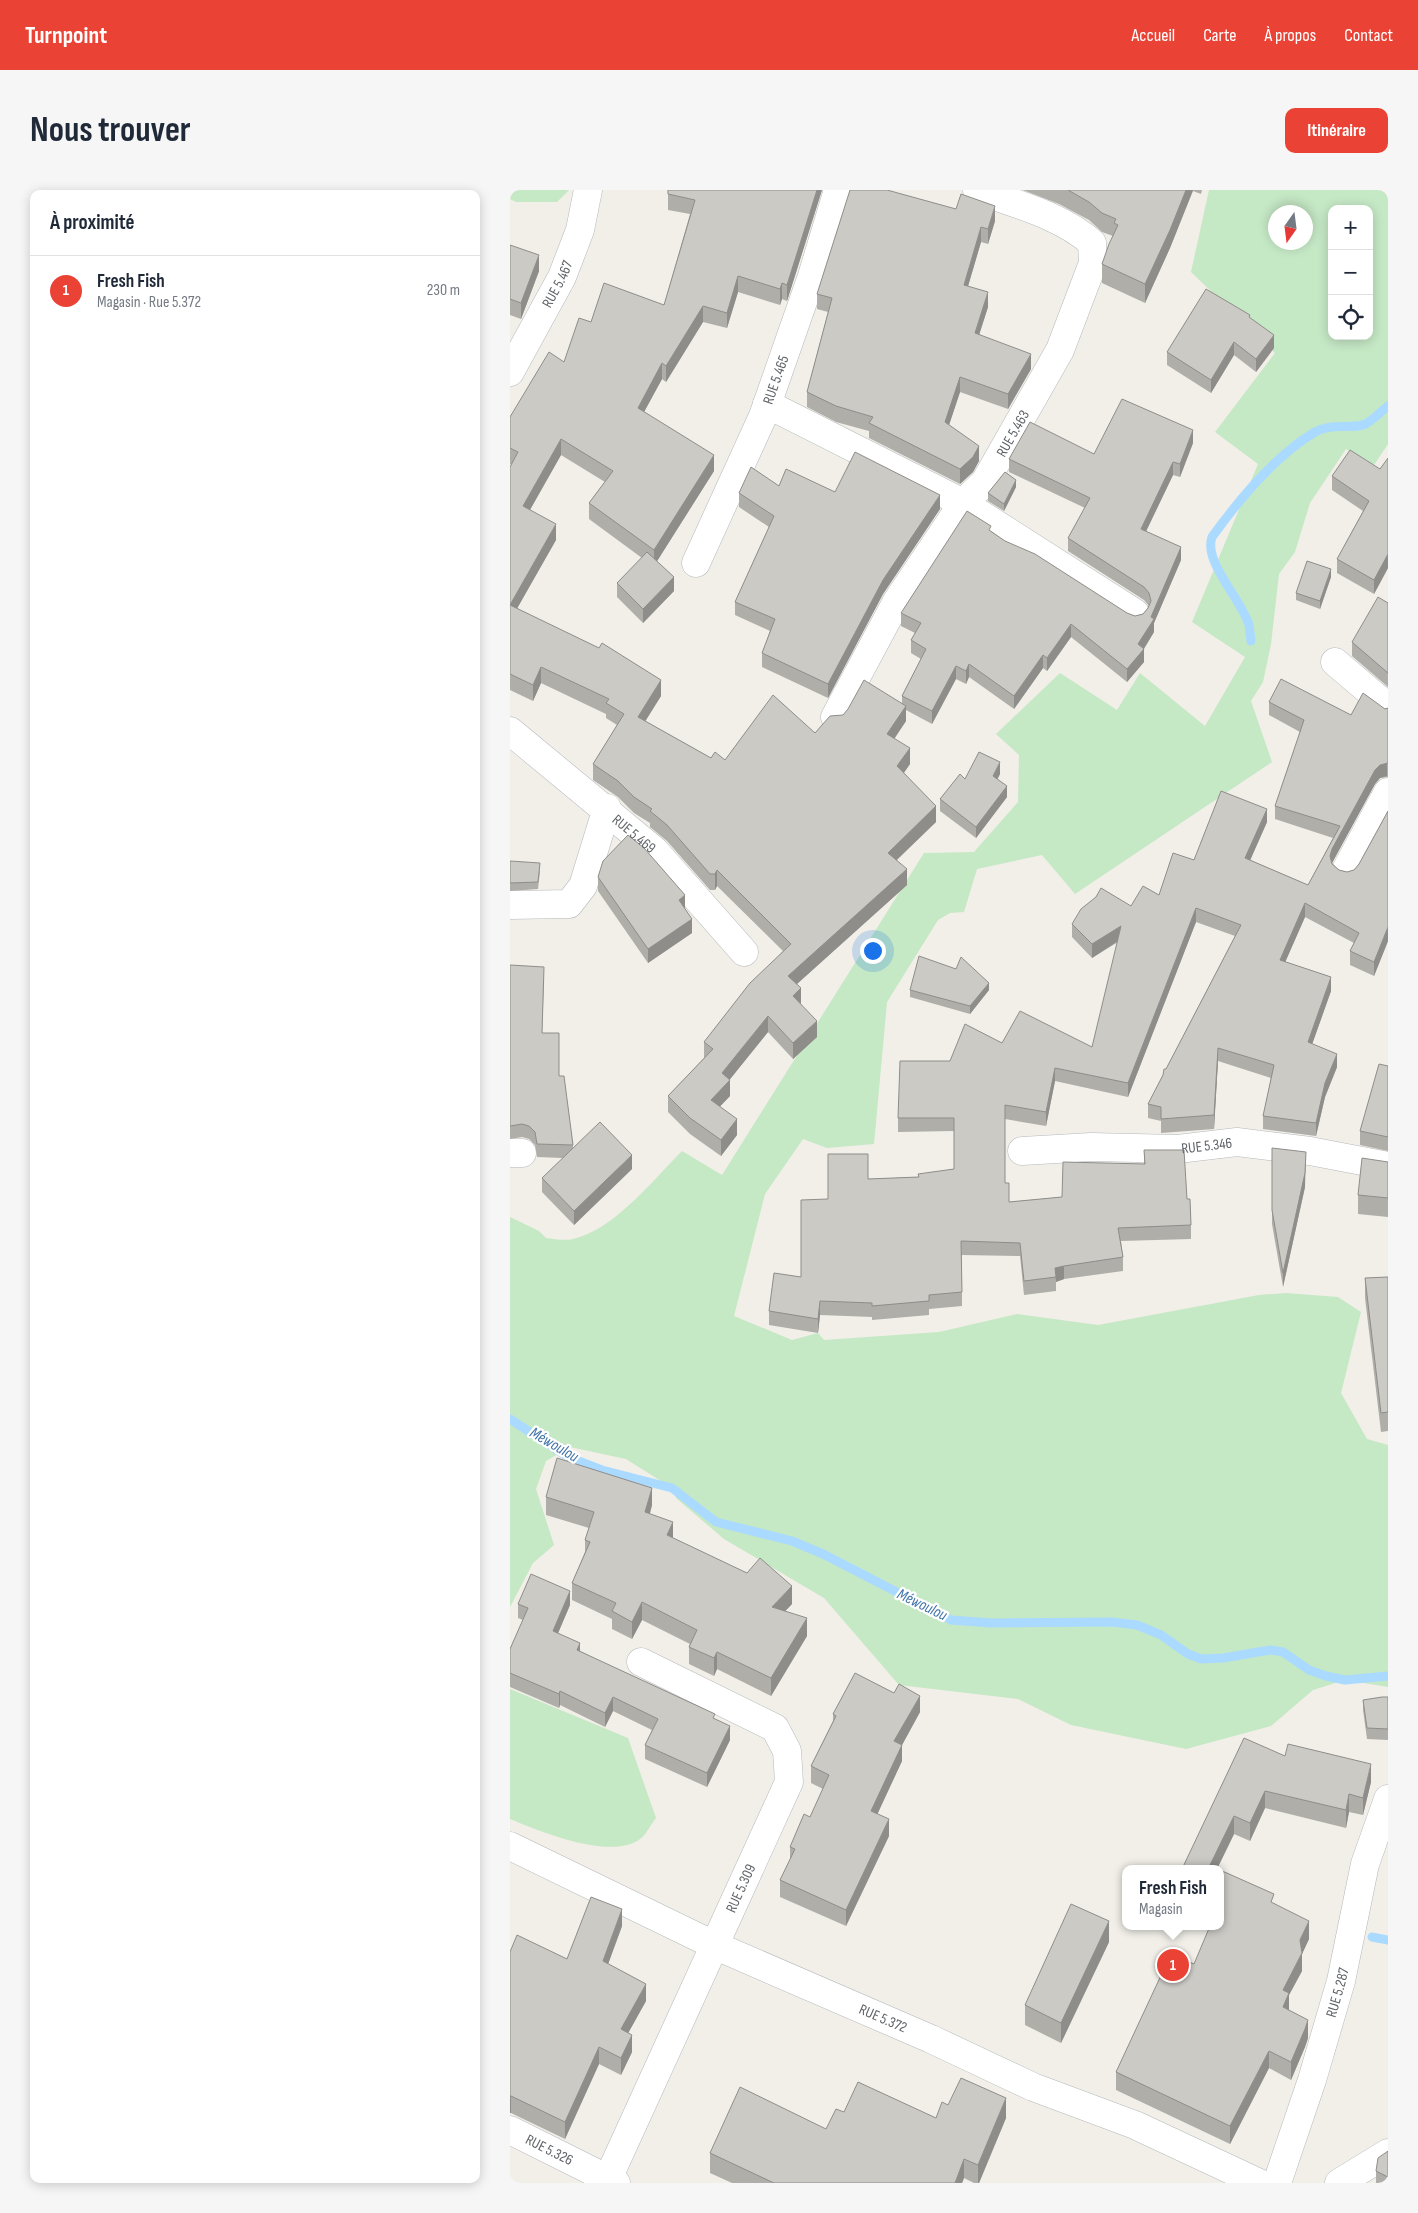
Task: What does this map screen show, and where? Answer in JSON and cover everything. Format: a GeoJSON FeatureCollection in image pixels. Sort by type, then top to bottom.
{"type":"FeatureCollection","features":[{"type":"Feature","properties":{"kind":"street","name":"RUE 5.467"},"geometry":{"type":"LineString","coordinates":[[510,372],[562,277],[580,230],[588,190]]}},
{"type":"Feature","properties":{"kind":"street","name":"RUE 5.465"},"geometry":{"type":"LineString","coordinates":[[696,563],[767,404],[812,276],[838,190]]}},
{"type":"Feature","properties":{"kind":"street","name":"RUE 5.463"},"geometry":{"type":"LineString","coordinates":[[835,717],[897,601],[963,503],[985,482],[1060,350],[1093,263],[1092,243],[1081,233],[1030,209],[977,190]]}},
{"type":"Feature","properties":{"kind":"street"},"geometry":{"type":"LineString","coordinates":[[767,404],[963,503],[1135,613]]}},
{"type":"Feature","properties":{"kind":"street"},"geometry":{"type":"LineString","coordinates":[[1335,662],[1388,707]]}},
{"type":"Feature","properties":{"kind":"street","name":"RUE 5.469"},"geometry":{"type":"LineString","coordinates":[[510,731],[655,850],[744,952]]}},
{"type":"Feature","properties":{"kind":"street"},"geometry":{"type":"LineString","coordinates":[[1346,870],[1388,792]]}},
{"type":"Feature","properties":{"kind":"street"},"geometry":{"type":"LineString","coordinates":[[510,905],[569,904],[583,886],[606,808]]}},
{"type":"Feature","properties":{"kind":"street","name":"RUE 5.346"},"geometry":{"type":"LineString","coordinates":[[1022,1151],[1091,1147],[1178,1149],[1237,1142],[1310,1150],[1388,1166]]}},
{"type":"Feature","properties":{"kind":"street","name":"RUE 5.309"},"geometry":{"type":"LineString","coordinates":[[610,2182],[789,1782],[787,1751],[775,1728],[641,1662]]}},
{"type":"Feature","properties":{"kind":"street","name":"RUE 5.287"},"geometry":{"type":"LineString","coordinates":[[1277,2183],[1312,2080],[1341,1981],[1365,1864],[1388,1799]]}},
{"type":"Feature","properties":{"kind":"street","name":"RUE 5.372"},"geometry":{"type":"LineString","coordinates":[[510,1846],[716,1946],[931,2039],[1034,2088],[1135,2125],[1259,2183]]}},
{"type":"Feature","properties":{"kind":"street","name":"RUE 5.326"},"geometry":{"type":"LineString","coordinates":[[510,2130],[610,2182]]}},
{"type":"Feature","properties":{"kind":"street"},"geometry":{"type":"LineString","coordinates":[[1339,2183],[1388,2153]]}},
{"type":"Feature","properties":{"kind":"green space"},"geometry":{"type":"Polygon","coordinates":[[[510,190],[569,190],[557,202],[516,202],[510,199],[510,190]]]}},
{"type":"Feature","properties":{"kind":"green space"},"geometry":{"type":"Polygon","coordinates":[[[1209,190],[1388,190],[1388,444],[1374,465],[1346,449],[1310,503],[1295,552],[1279,574],[1271,644],[1263,682],[1251,701],[1272,762],[1075,894],[1042,855],[977,869],[964,912],[950,913],[938,920],[887,1002],[874,1144],[827,1148],[803,1139],[765,1194],[734,1316],[792,1340],[818,1333],[824,1340],[939,1332],[1017,1314],[1098,1325],[1259,1295],[1286,1293],[1338,1297],[1361,1312],[1341,1393],[1367,1439],[1388,1445],[1388,1687],[1345,1680],[1313,1690],[1271,1726],[1186,1749],[1071,1725],[1018,1699],[899,1685],[824,1598],[724,1539],[676,1498],[672,1488],[626,1459],[570,1447],[546,1461],[536,1489],[554,1545],[533,1563],[510,1607],[510,1217],[539,1231],[546,1238],[573,1239],[603,1226],[618,1215],[682,1151],[722,1175],[924,853],[974,852],[1018,802],[1019,755],[996,734],[1060,673],[1117,710],[1140,673],[1205,726],[1245,657],[1192,622],[1258,464],[1215,432],[1275,353],[1191,272],[1209,190]]]}},
{"type":"Feature","properties":{"kind":"green space"},"geometry":{"type":"Polygon","coordinates":[[[510,1689],[628,1738],[656,1818],[640,1839],[627,1845],[612,1847],[594,1846],[556,1836],[510,1819],[510,1689]]]}},
{"type":"Feature","properties":{"kind":"building"},"geometry":{"type":"Polygon","coordinates":[[[668,190],[817,190],[787,285],[782,283],[780,289],[738,276],[727,313],[703,306],[666,366],[662,363],[638,408],[714,455],[654,550],[589,503],[613,471],[561,439],[523,506],[556,524],[510,605],[510,467],[518,452],[510,448],[510,417],[549,352],[564,362],[579,318],[591,322],[604,283],[664,305],[695,200],[668,194],[668,190]]]}},
{"type":"Feature","properties":{"kind":"building"},"geometry":{"type":"Polygon","coordinates":[[[850,190],[887,190],[956,209],[961,194],[995,206],[988,229],[981,227],[964,285],[988,292],[975,333],[1031,354],[1008,394],[960,377],[945,422],[979,446],[973,457],[960,469],[869,423],[873,417],[836,406],[807,392],[832,298],[817,294],[850,190]]]}},
{"type":"Feature","properties":{"kind":"building"},"geometry":{"type":"Polygon","coordinates":[[[1068,190],[1186,190],[1145,284],[1102,264],[1118,225],[1114,223],[1116,219],[1102,213],[1089,202],[1068,190]]]}},
{"type":"Feature","properties":{"kind":"building"},"geometry":{"type":"Polygon","coordinates":[[[510,245],[539,255],[521,303],[510,299],[510,245]]]}},
{"type":"Feature","properties":{"kind":"building"},"geometry":{"type":"Polygon","coordinates":[[[1206,289],[1250,315],[1249,317],[1274,335],[1256,359],[1234,342],[1211,380],[1167,352],[1206,289]]]}},
{"type":"Feature","properties":{"kind":"building"},"geometry":{"type":"Polygon","coordinates":[[[1122,399],[1193,430],[1180,464],[1173,462],[1141,529],[1181,547],[1151,617],[1154,619],[1138,644],[1144,649],[1127,669],[1071,624],[1047,658],[1043,655],[1014,696],[969,664],[966,671],[956,666],[932,711],[902,696],[926,649],[911,640],[921,623],[901,613],[967,511],[991,526],[989,530],[1005,541],[1035,554],[1127,613],[1135,616],[1143,614],[1148,608],[1151,601],[1149,593],[1144,587],[1068,538],[1090,498],[1009,459],[1030,422],[1094,454],[1122,399]]]}},
{"type":"Feature","properties":{"kind":"building"},"geometry":{"type":"Polygon","coordinates":[[[1350,450],[1380,469],[1388,458],[1388,554],[1374,580],[1337,559],[1369,501],[1332,476],[1350,450]]]}},
{"type":"Feature","properties":{"kind":"building"},"geometry":{"type":"Polygon","coordinates":[[[855,452],[940,495],[883,580],[828,684],[762,653],[775,619],[735,602],[774,516],[739,493],[751,467],[779,486],[786,469],[835,492],[855,452]]]}},
{"type":"Feature","properties":{"kind":"building"},"geometry":{"type":"Polygon","coordinates":[[[1005,472],[1016,480],[1004,504],[988,493],[1005,472]]]}},
{"type":"Feature","properties":{"kind":"building"},"geometry":{"type":"Polygon","coordinates":[[[647,552],[674,577],[643,609],[617,583],[647,552]]]}},
{"type":"Feature","properties":{"kind":"building"},"geometry":{"type":"Polygon","coordinates":[[[1307,561],[1331,569],[1320,601],[1296,593],[1307,561]]]}},
{"type":"Feature","properties":{"kind":"building"},"geometry":{"type":"Polygon","coordinates":[[[1378,597],[1388,603],[1388,673],[1352,642],[1378,597]]]}},
{"type":"Feature","properties":{"kind":"building"},"geometry":{"type":"Polygon","coordinates":[[[510,605],[599,648],[602,643],[661,680],[638,717],[711,758],[715,752],[725,760],[773,695],[815,733],[830,716],[843,715],[864,680],[906,706],[887,734],[910,748],[897,766],[936,806],[888,853],[907,869],[788,976],[801,988],[793,996],[817,1021],[793,1043],[768,1016],[722,1073],[730,1080],[711,1100],[737,1119],[721,1140],[690,1118],[668,1096],[713,1049],[704,1042],[750,983],[791,944],[717,870],[715,874],[710,874],[667,825],[650,811],[652,809],[634,797],[618,781],[593,764],[624,714],[606,703],[609,699],[541,667],[533,685],[510,674],[510,605]]]}},
{"type":"Feature","properties":{"kind":"building"},"geometry":{"type":"Polygon","coordinates":[[[1281,679],[1351,715],[1363,693],[1385,709],[1388,708],[1388,763],[1380,765],[1375,770],[1330,856],[1332,864],[1339,870],[1347,872],[1354,870],[1388,811],[1388,927],[1374,962],[1350,951],[1359,933],[1305,903],[1280,960],[1331,977],[1308,1042],[1337,1054],[1325,1083],[1316,1123],[1263,1116],[1274,1065],[1218,1048],[1214,1115],[1161,1119],[1161,1107],[1148,1104],[1163,1075],[1164,1069],[1166,1069],[1241,925],[1196,908],[1128,1083],[1055,1068],[1046,1112],[1005,1105],[1005,1183],[1009,1183],[1009,1202],[1062,1197],[1063,1162],[1145,1164],[1144,1150],[1184,1150],[1187,1199],[1190,1199],[1191,1225],[1118,1228],[1123,1257],[1055,1268],[1056,1277],[1024,1281],[1020,1243],[961,1241],[962,1292],[929,1295],[929,1301],[872,1306],[872,1303],[820,1301],[818,1319],[769,1311],[774,1273],[801,1277],[801,1200],[828,1199],[828,1154],[868,1154],[868,1179],[919,1177],[918,1174],[954,1169],[954,1118],[898,1118],[900,1061],[950,1061],[965,1024],[1002,1043],[1020,1011],[1092,1047],[1121,926],[1092,944],[1072,924],[1081,909],[1096,897],[1101,888],[1131,906],[1143,886],[1159,895],[1173,853],[1194,860],[1221,791],[1267,809],[1245,858],[1308,885],[1340,826],[1275,806],[1304,720],[1269,702],[1281,679]]]}},
{"type":"Feature","properties":{"kind":"building"},"geometry":{"type":"Polygon","coordinates":[[[979,752],[1000,762],[993,776],[1007,786],[976,827],[940,799],[960,774],[965,779],[979,752]]]}},
{"type":"Feature","properties":{"kind":"building"},"geometry":{"type":"Polygon","coordinates":[[[628,835],[644,848],[685,895],[679,900],[692,919],[648,949],[598,877],[603,861],[628,835]]]}},
{"type":"Feature","properties":{"kind":"building"},"geometry":{"type":"Polygon","coordinates":[[[510,861],[540,863],[538,882],[510,883],[510,861]]]}},
{"type":"Feature","properties":{"kind":"building"},"geometry":{"type":"Polygon","coordinates":[[[919,956],[956,969],[961,957],[989,983],[970,1006],[910,990],[919,956]]]}},
{"type":"Feature","properties":{"kind":"building"},"geometry":{"type":"Polygon","coordinates":[[[510,965],[544,967],[542,1033],[559,1033],[559,1076],[564,1076],[573,1145],[537,1144],[535,1132],[529,1126],[522,1124],[510,1126],[510,965]]]}},
{"type":"Feature","properties":{"kind":"building"},"geometry":{"type":"Polygon","coordinates":[[[1379,1064],[1388,1066],[1388,1137],[1360,1131],[1379,1064]]]}},
{"type":"Feature","properties":{"kind":"building"},"geometry":{"type":"Polygon","coordinates":[[[600,1122],[632,1155],[574,1211],[542,1178],[600,1122]]]}},
{"type":"Feature","properties":{"kind":"building"},"geometry":{"type":"Polygon","coordinates":[[[1272,1148],[1306,1152],[1305,1173],[1283,1273],[1272,1210],[1272,1148]]]}},
{"type":"Feature","properties":{"kind":"building"},"geometry":{"type":"Polygon","coordinates":[[[1362,1158],[1388,1162],[1388,1198],[1358,1195],[1362,1158]]]}},
{"type":"Feature","properties":{"kind":"building"},"geometry":{"type":"Polygon","coordinates":[[[1388,1277],[1388,1412],[1381,1413],[1365,1278],[1388,1277]]]}},
{"type":"Feature","properties":{"kind":"building"},"geometry":{"type":"Polygon","coordinates":[[[557,1458],[652,1488],[645,1512],[673,1522],[667,1535],[747,1573],[760,1558],[792,1586],[772,1607],[807,1618],[771,1678],[717,1652],[714,1658],[689,1647],[697,1630],[642,1602],[632,1622],[612,1611],[616,1603],[572,1583],[590,1542],[585,1540],[594,1512],[546,1497],[557,1458]]]}},
{"type":"Feature","properties":{"kind":"building"},"geometry":{"type":"Polygon","coordinates":[[[531,1574],[570,1591],[553,1631],[580,1643],[577,1650],[715,1714],[713,1718],[730,1726],[707,1773],[645,1745],[658,1719],[613,1697],[605,1713],[560,1691],[559,1694],[510,1673],[510,1649],[528,1608],[518,1604],[531,1574]]]}},
{"type":"Feature","properties":{"kind":"building"},"geometry":{"type":"Polygon","coordinates":[[[855,1673],[894,1693],[899,1684],[920,1696],[894,1741],[902,1745],[871,1811],[889,1819],[846,1910],[780,1880],[795,1849],[790,1847],[804,1814],[810,1817],[829,1775],[811,1766],[836,1716],[833,1714],[855,1673]]]}},
{"type":"Feature","properties":{"kind":"building"},"geometry":{"type":"Polygon","coordinates":[[[1388,1697],[1388,1729],[1367,1728],[1363,1700],[1388,1697]]]}},
{"type":"Feature","properties":{"kind":"building"},"geometry":{"type":"Polygon","coordinates":[[[1244,1738],[1285,1756],[1288,1744],[1371,1764],[1363,1798],[1349,1794],[1346,1810],[1265,1791],[1250,1823],[1234,1816],[1210,1865],[1184,1865],[1244,1738]]]}},
{"type":"Feature","properties":{"kind":"building"},"geometry":{"type":"Polygon","coordinates":[[[1224,1872],[1274,1894],[1271,1902],[1309,1921],[1300,1940],[1302,1953],[1283,1990],[1289,1993],[1283,2007],[1308,2020],[1305,2029],[1291,2062],[1269,2051],[1230,2126],[1116,2072],[1171,1954],[1194,1964],[1208,1930],[1224,1930],[1224,1872]]]}},
{"type":"Feature","properties":{"kind":"building"},"geometry":{"type":"Polygon","coordinates":[[[591,1897],[622,1909],[603,1961],[646,1984],[621,2029],[632,2035],[621,2058],[599,2047],[565,2122],[510,2096],[510,1952],[517,1935],[567,1959],[591,1897]]]}},
{"type":"Feature","properties":{"kind":"building"},"geometry":{"type":"Polygon","coordinates":[[[1071,1904],[1109,1921],[1061,2023],[1025,2005],[1071,1904]]]}},
{"type":"Feature","properties":{"kind":"building"},"geometry":{"type":"Polygon","coordinates":[[[961,2078],[1006,2098],[978,2165],[964,2159],[955,2183],[774,2183],[710,2153],[740,2087],[826,2129],[836,2109],[844,2112],[858,2082],[936,2118],[942,2102],[948,2105],[961,2078]]]}},
{"type":"Feature","properties":{"kind":"building"},"geometry":{"type":"Polygon","coordinates":[[[1388,2151],[1388,2177],[1376,2171],[1378,2158],[1388,2151]]]}},
{"type":"Feature","properties":{"kind":"waterway"},"geometry":{"type":"LineString","coordinates":[[1251,641],[1249,625],[1245,615],[1213,558],[1212,537],[1259,480],[1300,442],[1321,429],[1366,424],[1388,406]]}},
{"type":"Feature","properties":{"kind":"waterway","name":"Méwoulou"},"geometry":{"type":"LineString","coordinates":[[510,1419],[568,1457],[602,1470],[672,1488],[716,1522],[792,1541],[823,1554],[951,1620],[991,1623],[1112,1622],[1137,1625],[1161,1635],[1188,1654],[1201,1659],[1223,1658],[1270,1650],[1283,1652],[1309,1670],[1326,1676],[1345,1680],[1388,1676]]}},
{"type":"Feature","properties":{"kind":"waterway"},"geometry":{"type":"LineString","coordinates":[[1372,1937],[1388,1940]]}},
{"type":"Feature","properties":{"kind":"place","name":"Fresh Fish"},"geometry":{"type":"Point","coordinates":[1173,1965]}}]}
